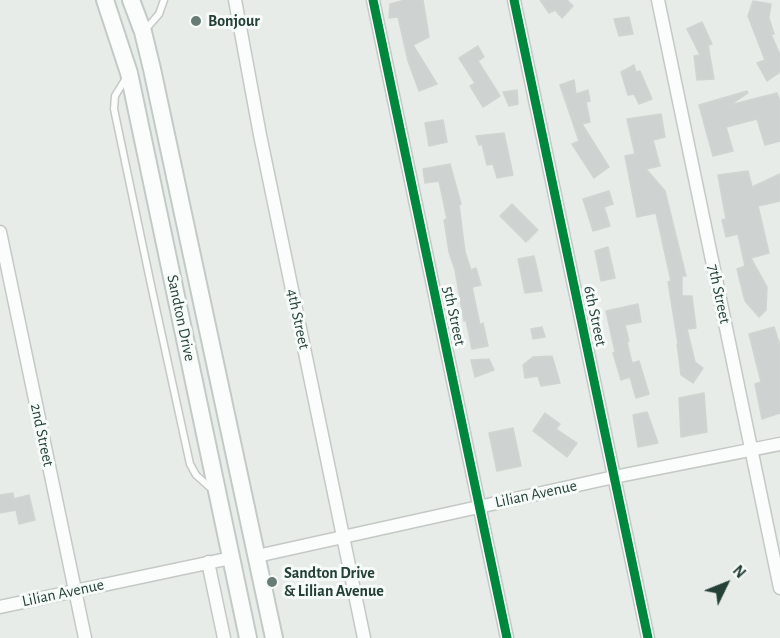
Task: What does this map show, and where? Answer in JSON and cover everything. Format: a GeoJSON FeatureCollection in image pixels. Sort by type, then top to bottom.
{"type":"FeatureCollection","features":[{"type":"Feature","properties":{"kind":"main road","name":"Sandton Drive"},"geometry":{"type":"LineString","coordinates":[[105,0],[129,73],[248,638]]}},
{"type":"Feature","properties":{"kind":"main road","name":"Sandton Drive"},"geometry":{"type":"LineString","coordinates":[[131,0],[143,32],[274,638]]}},
{"type":"Feature","properties":{"kind":"street","name":"4th Street"},"geometry":{"type":"LineString","coordinates":[[235,0],[364,638]]}},
{"type":"Feature","properties":{"kind":"street","name":"5th Street"},"geometry":{"type":"LineString","coordinates":[[373,0],[507,638]]}},
{"type":"Feature","properties":{"kind":"street","name":"6th Street"},"geometry":{"type":"LineString","coordinates":[[514,0],[648,638]]}},
{"type":"Feature","properties":{"kind":"street","name":"7th Street"},"geometry":{"type":"LineString","coordinates":[[658,0],[780,588]]}},
{"type":"Feature","properties":{"kind":"street","name":"2nd Street"},"geometry":{"type":"LineString","coordinates":[[0,232],[85,638]]}},
{"type":"Feature","properties":{"kind":"street","name":"Lilian Avenue"},"geometry":{"type":"LineString","coordinates":[[257,556],[614,477],[780,444]]}},
{"type":"Feature","properties":{"kind":"street","name":"Lilian Avenue"},"geometry":{"type":"LineString","coordinates":[[0,607],[231,558]]}},
{"type":"Feature","properties":{"kind":"street"},"geometry":{"type":"LineString","coordinates":[[208,562],[224,638]]}},
{"type":"Feature","properties":{"kind":"lane"},"geometry":{"type":"LineString","coordinates":[[143,32],[159,14],[164,0]]}},
{"type":"Feature","properties":{"kind":"building"},"geometry":{"type":"Polygon","coordinates":[[[405,0],[423,0],[429,37],[413,45],[437,84],[419,91],[408,61],[398,17],[389,18],[390,4],[405,0]]]}},
{"type":"Feature","properties":{"kind":"building"},"geometry":{"type":"Polygon","coordinates":[[[540,0],[567,0],[573,6],[562,18],[555,10],[549,13],[540,0]]]}},
{"type":"Feature","properties":{"kind":"building"},"geometry":{"type":"Polygon","coordinates":[[[753,1],[771,4],[769,18],[774,34],[771,34],[780,55],[780,72],[767,81],[757,63],[765,60],[748,16],[753,1]]]}},
{"type":"Feature","properties":{"kind":"building"},"geometry":{"type":"Polygon","coordinates":[[[629,17],[633,34],[619,36],[614,19],[629,17]]]}},
{"type":"Feature","properties":{"kind":"building"},"geometry":{"type":"Polygon","coordinates":[[[702,22],[712,44],[708,45],[714,79],[697,80],[694,56],[700,55],[687,29],[702,22]]]}},
{"type":"Feature","properties":{"kind":"building"},"geometry":{"type":"Polygon","coordinates":[[[478,46],[484,57],[478,61],[500,96],[483,107],[470,86],[475,83],[459,58],[478,46]]]}},
{"type":"Feature","properties":{"kind":"building"},"geometry":{"type":"Polygon","coordinates":[[[634,65],[636,72],[640,71],[652,99],[639,104],[634,94],[628,95],[621,72],[634,65]]]}},
{"type":"Feature","properties":{"kind":"building"},"geometry":{"type":"Polygon","coordinates":[[[574,80],[576,94],[588,90],[590,101],[586,102],[590,122],[582,124],[609,167],[594,178],[572,144],[579,141],[560,85],[574,80]]]}},
{"type":"Feature","properties":{"kind":"building"},"geometry":{"type":"Polygon","coordinates":[[[517,90],[518,104],[509,106],[503,92],[517,90]]]}},
{"type":"Feature","properties":{"kind":"building"},"geometry":{"type":"Polygon","coordinates":[[[747,91],[748,93],[730,105],[777,93],[780,101],[780,141],[765,145],[757,119],[726,127],[733,151],[713,156],[699,105],[747,91]]]}},
{"type":"Feature","properties":{"kind":"building"},"geometry":{"type":"Polygon","coordinates":[[[661,114],[665,137],[653,140],[660,166],[646,169],[665,191],[686,276],[682,276],[682,296],[692,296],[696,328],[687,329],[695,362],[703,368],[693,383],[681,375],[668,282],[671,281],[656,213],[637,217],[625,156],[635,154],[627,119],[661,114]]]}},
{"type":"Feature","properties":{"kind":"building"},"geometry":{"type":"Polygon","coordinates":[[[443,120],[447,142],[429,146],[425,123],[443,120]]]}},
{"type":"Feature","properties":{"kind":"building"},"geometry":{"type":"Polygon","coordinates":[[[504,133],[513,175],[497,178],[493,164],[487,165],[482,144],[479,145],[476,136],[504,133]]]}},
{"type":"Feature","properties":{"kind":"building"},"geometry":{"type":"Polygon","coordinates":[[[450,164],[461,204],[459,205],[465,252],[471,270],[476,268],[481,285],[472,287],[480,325],[483,323],[488,346],[472,349],[449,252],[444,220],[447,219],[439,181],[425,183],[423,169],[450,164]]]}},
{"type":"Feature","properties":{"kind":"building"},"geometry":{"type":"Polygon","coordinates":[[[748,171],[752,187],[780,174],[780,201],[758,206],[769,253],[751,258],[767,287],[766,310],[759,317],[745,301],[737,269],[745,266],[738,234],[726,237],[722,220],[726,219],[718,175],[748,171]]]}},
{"type":"Feature","properties":{"kind":"building"},"geometry":{"type":"Polygon","coordinates":[[[609,191],[613,204],[604,207],[610,226],[593,231],[583,199],[609,191]]]}},
{"type":"Feature","properties":{"kind":"building"},"geometry":{"type":"Polygon","coordinates":[[[512,204],[538,230],[526,242],[500,216],[512,204]]]}},
{"type":"Feature","properties":{"kind":"building"},"geometry":{"type":"Polygon","coordinates":[[[608,247],[615,278],[601,281],[595,251],[608,247]]]}},
{"type":"Feature","properties":{"kind":"building"},"geometry":{"type":"Polygon","coordinates":[[[534,256],[542,291],[525,293],[518,259],[534,256]]]}},
{"type":"Feature","properties":{"kind":"building"},"geometry":{"type":"Polygon","coordinates":[[[638,304],[641,322],[625,325],[629,341],[627,342],[632,363],[639,361],[649,394],[636,398],[630,377],[621,380],[613,353],[615,352],[606,311],[638,304]]]}},
{"type":"Feature","properties":{"kind":"building"},"geometry":{"type":"Polygon","coordinates":[[[542,327],[545,337],[533,339],[531,329],[542,327]]]}},
{"type":"Feature","properties":{"kind":"building"},"geometry":{"type":"Polygon","coordinates":[[[774,327],[780,345],[780,413],[762,419],[755,384],[761,382],[749,334],[774,327]]]}},
{"type":"Feature","properties":{"kind":"building"},"geometry":{"type":"Polygon","coordinates":[[[552,356],[560,383],[541,386],[538,376],[525,378],[523,365],[533,357],[552,356]]]}},
{"type":"Feature","properties":{"kind":"building"},"geometry":{"type":"Polygon","coordinates":[[[489,359],[494,370],[475,377],[471,360],[489,359]]]}},
{"type":"Feature","properties":{"kind":"building"},"geometry":{"type":"Polygon","coordinates":[[[704,393],[707,432],[681,437],[679,398],[704,393]]]}},
{"type":"Feature","properties":{"kind":"building"},"geometry":{"type":"Polygon","coordinates":[[[647,412],[658,443],[638,447],[633,415],[647,412]]]}},
{"type":"Feature","properties":{"kind":"building"},"geometry":{"type":"Polygon","coordinates":[[[545,413],[560,424],[556,429],[577,443],[567,457],[533,431],[545,413]]]}},
{"type":"Feature","properties":{"kind":"building"},"geometry":{"type":"Polygon","coordinates":[[[513,428],[521,466],[497,471],[489,433],[513,428]]]}},
{"type":"Feature","properties":{"kind":"building"},"geometry":{"type":"Polygon","coordinates":[[[13,493],[14,499],[29,495],[35,520],[19,524],[16,510],[0,513],[0,495],[13,493]]]}},
{"type":"Feature","properties":{"kind":"cycle path"},"geometry":{"type":"LineString","coordinates":[[373,0],[507,638]]}},
{"type":"Feature","properties":{"kind":"cycle path"},"geometry":{"type":"LineString","coordinates":[[514,0],[648,638]]}},
{"type":"Feature","properties":{"kind":"place","name":"Bonjour"},"geometry":{"type":"Point","coordinates":[196,21]}},
{"type":"Feature","properties":{"kind":"place","name":"Sandton Drive & Lilian Avenue"},"geometry":{"type":"Point","coordinates":[272,582]}}]}
